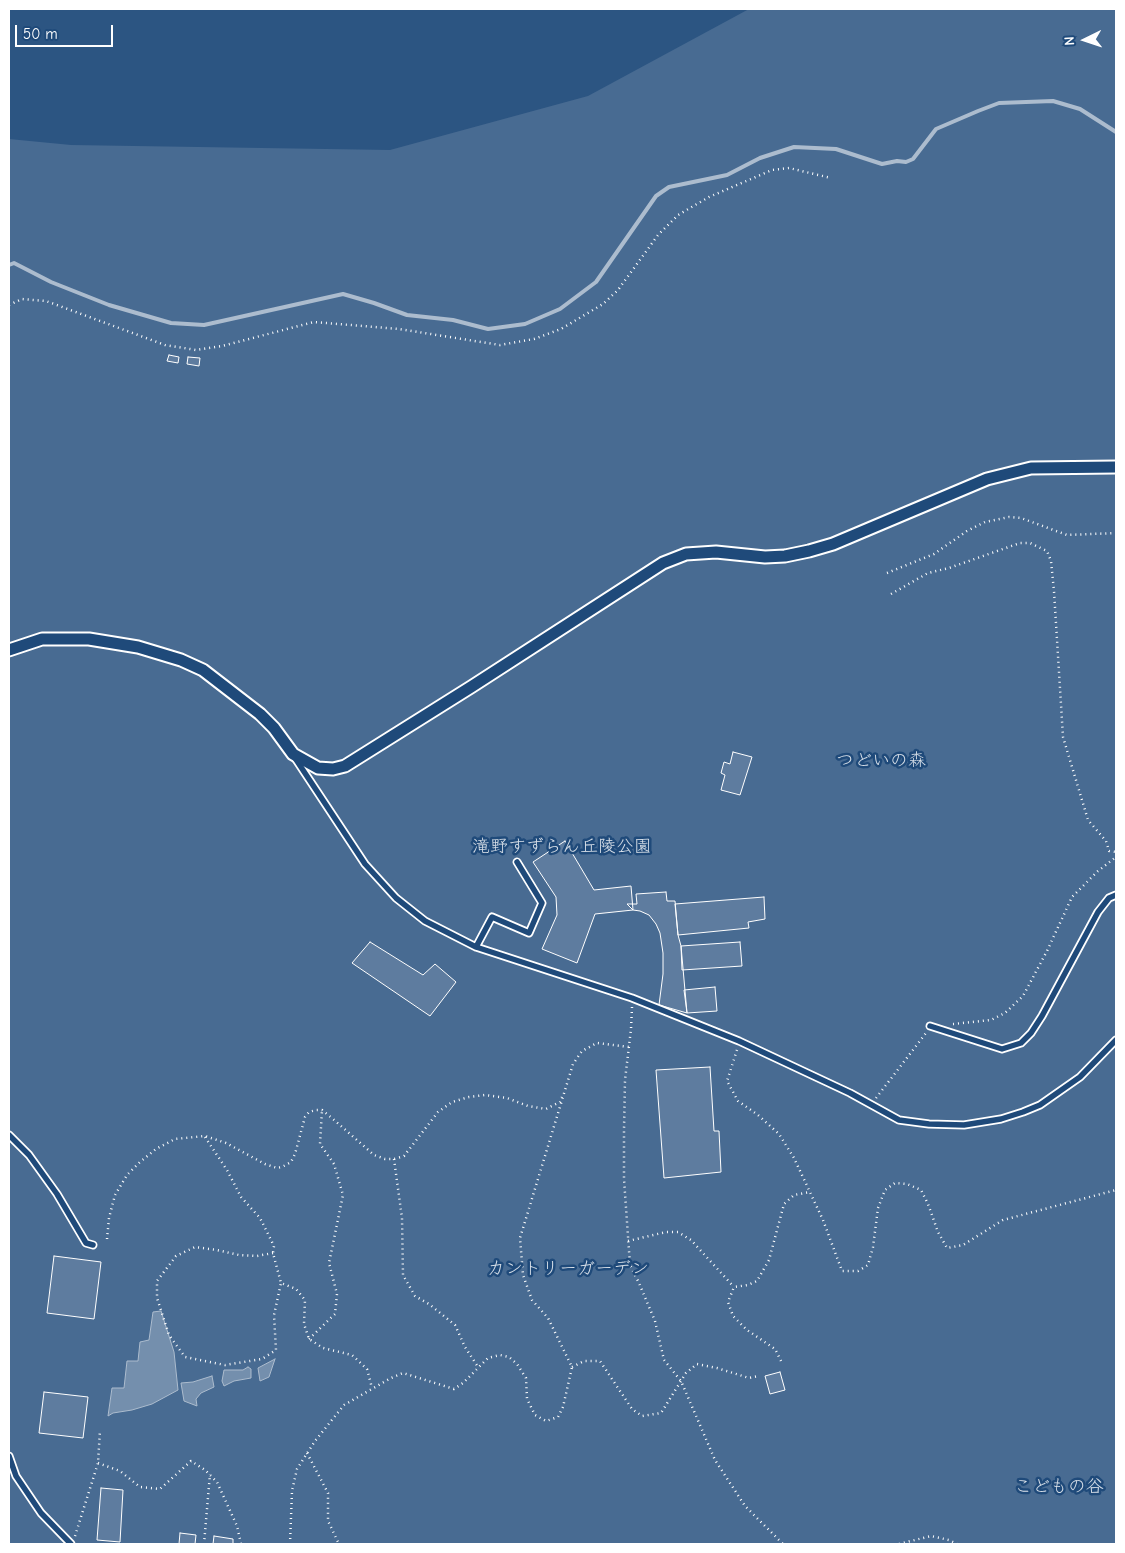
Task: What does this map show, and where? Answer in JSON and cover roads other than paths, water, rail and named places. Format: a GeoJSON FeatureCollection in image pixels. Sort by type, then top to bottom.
{"type":"FeatureCollection","features":[{"type":"Feature","properties":{"kind":"street"},"geometry":{"type":"LineString","coordinates":[[9,650],[42,639],[89,639],[138,647],[181,660],[203,670],[260,714],[274,728],[293,754],[318,768],[334,769],[345,766],[663,563],[679,556],[699,552],[716,552],[765,557],[785,556],[833,544],[987,479],[1031,468],[1116,466]]}},
{"type":"Feature","properties":{"kind":"lane"},"geometry":{"type":"LineString","coordinates":[[293,754],[365,864],[396,898],[425,921],[476,947],[632,998],[739,1041],[850,1093],[899,1120],[929,1124],[964,1125],[1001,1119],[1040,1105],[1080,1077],[1116,1040]]}},
{"type":"Feature","properties":{"kind":"lane"},"geometry":{"type":"LineString","coordinates":[[476,947],[492,917],[529,933],[542,903],[517,862]]}},
{"type":"Feature","properties":{"kind":"lane"},"geometry":{"type":"LineString","coordinates":[[930,1026],[1002,1049],[1021,1043],[1031,1033],[1042,1016],[1098,912],[1109,898],[1116,895]]}},
{"type":"Feature","properties":{"kind":"lane"},"geometry":{"type":"LineString","coordinates":[[9,1135],[29,1155],[86,1243],[93,1245]]}},
{"type":"Feature","properties":{"kind":"lane"},"geometry":{"type":"LineString","coordinates":[[9,1456],[16,1476],[40,1513],[71,1544]]}},
{"type":"Feature","properties":{"kind":"waterway"},"geometry":{"type":"LineString","coordinates":[[9,265],[14,263],[51,282],[109,305],[171,323],[204,325],[343,294],[407,315],[453,320],[488,329],[525,324],[560,309],[596,282],[656,196],[669,187],[727,175],[760,158],[794,147],[836,149],[882,164],[897,161],[906,162],[913,159],[936,129],[999,103],[1053,101],[1080,109],[1116,132]]}},
{"type":"Feature","properties":{"kind":"park label","name":"つどいの森"},"geometry":{"type":"Point","coordinates":[881,761]}},
{"type":"Feature","properties":{"kind":"park label","name":"滝野すずらん丘陵公園"},"geometry":{"type":"Point","coordinates":[562,847]}},
{"type":"Feature","properties":{"kind":"park label","name":"カントリーガーデン"},"geometry":{"type":"Point","coordinates":[568,1269]}},
{"type":"Feature","properties":{"kind":"park label","name":"こどもの谷"},"geometry":{"type":"Point","coordinates":[1059,1487]}}]}
